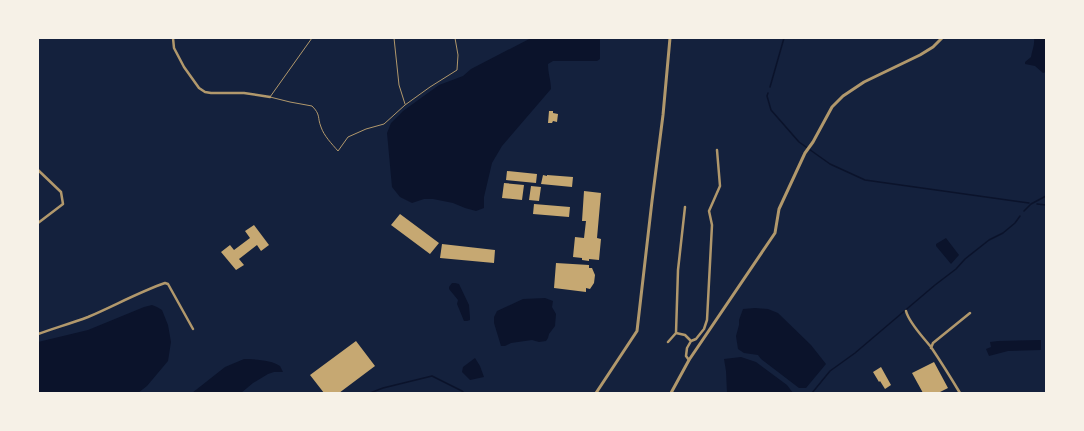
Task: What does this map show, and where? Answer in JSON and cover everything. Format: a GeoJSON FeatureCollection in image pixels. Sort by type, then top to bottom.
{"type":"FeatureCollection","features":[{"type":"Feature","properties":{"kind":"street"},"geometry":{"type":"LineString","coordinates":[[173,38],[174,48],[184,67],[199,88],[205,92],[211,94],[244,93],[270,97]]}},
{"type":"Feature","properties":{"kind":"street"},"geometry":{"type":"LineString","coordinates":[[596,393],[637,331],[663,115],[670,38]]}},
{"type":"Feature","properties":{"kind":"street"},"geometry":{"type":"LineString","coordinates":[[671,393],[689,360],[775,232],[779,209],[805,152],[812,144],[832,107],[843,96],[864,82],[926,51],[933,47],[942,38]]}},
{"type":"Feature","properties":{"kind":"street"},"geometry":{"type":"LineString","coordinates":[[689,360],[686,356],[690,341],[696,339],[704,329],[708,320],[712,225],[709,211],[720,186],[717,150]]}},
{"type":"Feature","properties":{"kind":"street"},"geometry":{"type":"LineString","coordinates":[[38,170],[61,192],[63,204],[38,223]]}},
{"type":"Feature","properties":{"kind":"street"},"geometry":{"type":"LineString","coordinates":[[668,342],[676,333],[678,270],[685,207]]}},
{"type":"Feature","properties":{"kind":"street"},"geometry":{"type":"LineString","coordinates":[[38,334],[86,318],[128,298],[165,283],[168,284],[193,329]]}},
{"type":"Feature","properties":{"kind":"street"},"geometry":{"type":"LineString","coordinates":[[906,311],[960,393]]}},
{"type":"Feature","properties":{"kind":"street"},"geometry":{"type":"LineString","coordinates":[[931,348],[933,343],[970,313]]}},
{"type":"Feature","properties":{"kind":"street"},"geometry":{"type":"LineString","coordinates":[[676,333],[685,335],[690,341]]}},
{"type":"Feature","properties":{"kind":"lane"},"geometry":{"type":"LineString","coordinates":[[312,38],[270,97],[312,106],[319,114],[320,126],[322,130],[338,151],[348,137],[366,129],[384,124],[405,104],[457,70],[458,55],[455,38]]}},
{"type":"Feature","properties":{"kind":"lane"},"geometry":{"type":"LineString","coordinates":[[394,38],[399,85],[405,104]]}},
{"type":"Feature","properties":{"kind":"water"},"geometry":{"type":"Polygon","coordinates":[[[531,38],[600,38],[600,59],[597,61],[553,61],[548,64],[551,89],[502,146],[492,163],[484,197],[484,208],[476,211],[453,203],[433,199],[424,199],[412,203],[400,197],[392,187],[387,133],[391,123],[403,111],[439,85],[463,76],[471,69],[531,38]]]}},
{"type":"Feature","properties":{"kind":"water"},"geometry":{"type":"Polygon","coordinates":[[[1034,38],[1046,38],[1046,72],[1043,73],[1035,66],[1025,64],[1025,62],[1031,57],[1034,38]]]}},
{"type":"Feature","properties":{"kind":"water"},"geometry":{"type":"Polygon","coordinates":[[[946,238],[959,255],[951,264],[936,246],[936,244],[946,238]]]}},
{"type":"Feature","properties":{"kind":"water"},"geometry":{"type":"Polygon","coordinates":[[[452,283],[459,284],[469,305],[470,320],[464,321],[457,304],[458,300],[449,289],[452,283]]]}},
{"type":"Feature","properties":{"kind":"water"},"geometry":{"type":"Polygon","coordinates":[[[545,298],[553,301],[552,307],[556,314],[555,326],[546,341],[539,342],[532,340],[501,346],[494,323],[494,317],[497,311],[523,299],[545,298]]]}},
{"type":"Feature","properties":{"kind":"water"},"geometry":{"type":"Polygon","coordinates":[[[152,305],[162,310],[168,325],[171,342],[168,361],[147,386],[138,393],[38,393],[38,342],[88,330],[152,305]]]}},
{"type":"Feature","properties":{"kind":"water"},"geometry":{"type":"Polygon","coordinates":[[[743,309],[768,309],[778,313],[811,345],[826,364],[806,388],[799,388],[761,359],[758,355],[744,353],[738,349],[736,336],[743,309]]]}},
{"type":"Feature","properties":{"kind":"water"},"geometry":{"type":"Polygon","coordinates":[[[1041,340],[1041,350],[1008,351],[989,356],[986,349],[991,347],[990,342],[1041,340]]]}},
{"type":"Feature","properties":{"kind":"water"},"geometry":{"type":"Polygon","coordinates":[[[741,357],[756,362],[787,385],[793,393],[727,393],[724,359],[741,357]]]}},
{"type":"Feature","properties":{"kind":"water"},"geometry":{"type":"Polygon","coordinates":[[[475,358],[484,377],[470,380],[462,372],[463,367],[475,358]]]}},
{"type":"Feature","properties":{"kind":"water"},"geometry":{"type":"Polygon","coordinates":[[[244,359],[273,362],[280,366],[283,372],[268,374],[253,383],[241,393],[192,393],[225,367],[244,359]]]}},
{"type":"Feature","properties":{"kind":"building"},"geometry":{"type":"Polygon","coordinates":[[[549,111],[553,111],[553,113],[558,114],[557,122],[553,121],[552,123],[548,123],[549,111]]]}},
{"type":"Feature","properties":{"kind":"building"},"geometry":{"type":"Polygon","coordinates":[[[507,171],[537,174],[536,183],[506,180],[507,171]]]}},
{"type":"Feature","properties":{"kind":"building"},"geometry":{"type":"Polygon","coordinates":[[[543,175],[573,177],[572,187],[541,184],[543,175]]]}},
{"type":"Feature","properties":{"kind":"building"},"geometry":{"type":"Polygon","coordinates":[[[504,183],[524,185],[522,200],[502,198],[504,183]]]}},
{"type":"Feature","properties":{"kind":"building"},"geometry":{"type":"Polygon","coordinates":[[[531,186],[541,187],[539,201],[529,200],[531,186]]]}},
{"type":"Feature","properties":{"kind":"building"},"geometry":{"type":"Polygon","coordinates":[[[584,191],[601,193],[597,238],[601,239],[599,260],[589,259],[589,261],[582,260],[582,258],[573,257],[575,237],[584,238],[586,221],[582,221],[584,191]]]}},
{"type":"Feature","properties":{"kind":"building"},"geometry":{"type":"Polygon","coordinates":[[[534,204],[570,207],[569,217],[533,214],[534,204]]]}},
{"type":"Feature","properties":{"kind":"building"},"geometry":{"type":"Polygon","coordinates":[[[400,214],[439,243],[430,254],[391,225],[400,214]]]}},
{"type":"Feature","properties":{"kind":"building"},"geometry":{"type":"Polygon","coordinates":[[[254,225],[269,245],[261,251],[257,245],[239,259],[244,265],[236,270],[221,252],[230,245],[234,250],[250,238],[245,231],[254,225]]]}},
{"type":"Feature","properties":{"kind":"building"},"geometry":{"type":"Polygon","coordinates":[[[442,244],[495,250],[494,263],[440,258],[442,244]]]}},
{"type":"Feature","properties":{"kind":"building"},"geometry":{"type":"Polygon","coordinates":[[[556,263],[589,265],[589,268],[592,268],[595,275],[594,283],[590,289],[586,288],[586,292],[554,288],[556,263]]]}},
{"type":"Feature","properties":{"kind":"building"},"geometry":{"type":"Polygon","coordinates":[[[356,341],[375,366],[339,393],[324,393],[310,375],[356,341]]]}},
{"type":"Feature","properties":{"kind":"building"},"geometry":{"type":"Polygon","coordinates":[[[934,362],[948,388],[938,393],[923,393],[912,373],[934,362]]]}},
{"type":"Feature","properties":{"kind":"building"},"geometry":{"type":"Polygon","coordinates":[[[881,367],[891,385],[885,389],[873,372],[881,367]]]}},
{"type":"Feature","properties":{"kind":"waterway"},"geometry":{"type":"LineString","coordinates":[[770,87],[784,38]]}},
{"type":"Feature","properties":{"kind":"waterway"},"geometry":{"type":"LineString","coordinates":[[768,93],[767,96],[771,110],[799,142],[830,164],[865,180],[1029,203]]}},
{"type":"Feature","properties":{"kind":"waterway"},"geometry":{"type":"LineString","coordinates":[[1024,211],[1031,204],[1046,196]]}},
{"type":"Feature","properties":{"kind":"waterway"},"geometry":{"type":"LineString","coordinates":[[1037,204],[1046,205]]}},
{"type":"Feature","properties":{"kind":"waterway"},"geometry":{"type":"LineString","coordinates":[[812,393],[830,371],[855,353],[956,269],[965,259],[989,240],[1003,233],[1015,223],[1020,216]]}},
{"type":"Feature","properties":{"kind":"waterway"},"geometry":{"type":"LineString","coordinates":[[370,393],[383,388],[432,376],[464,393]]}}]}
